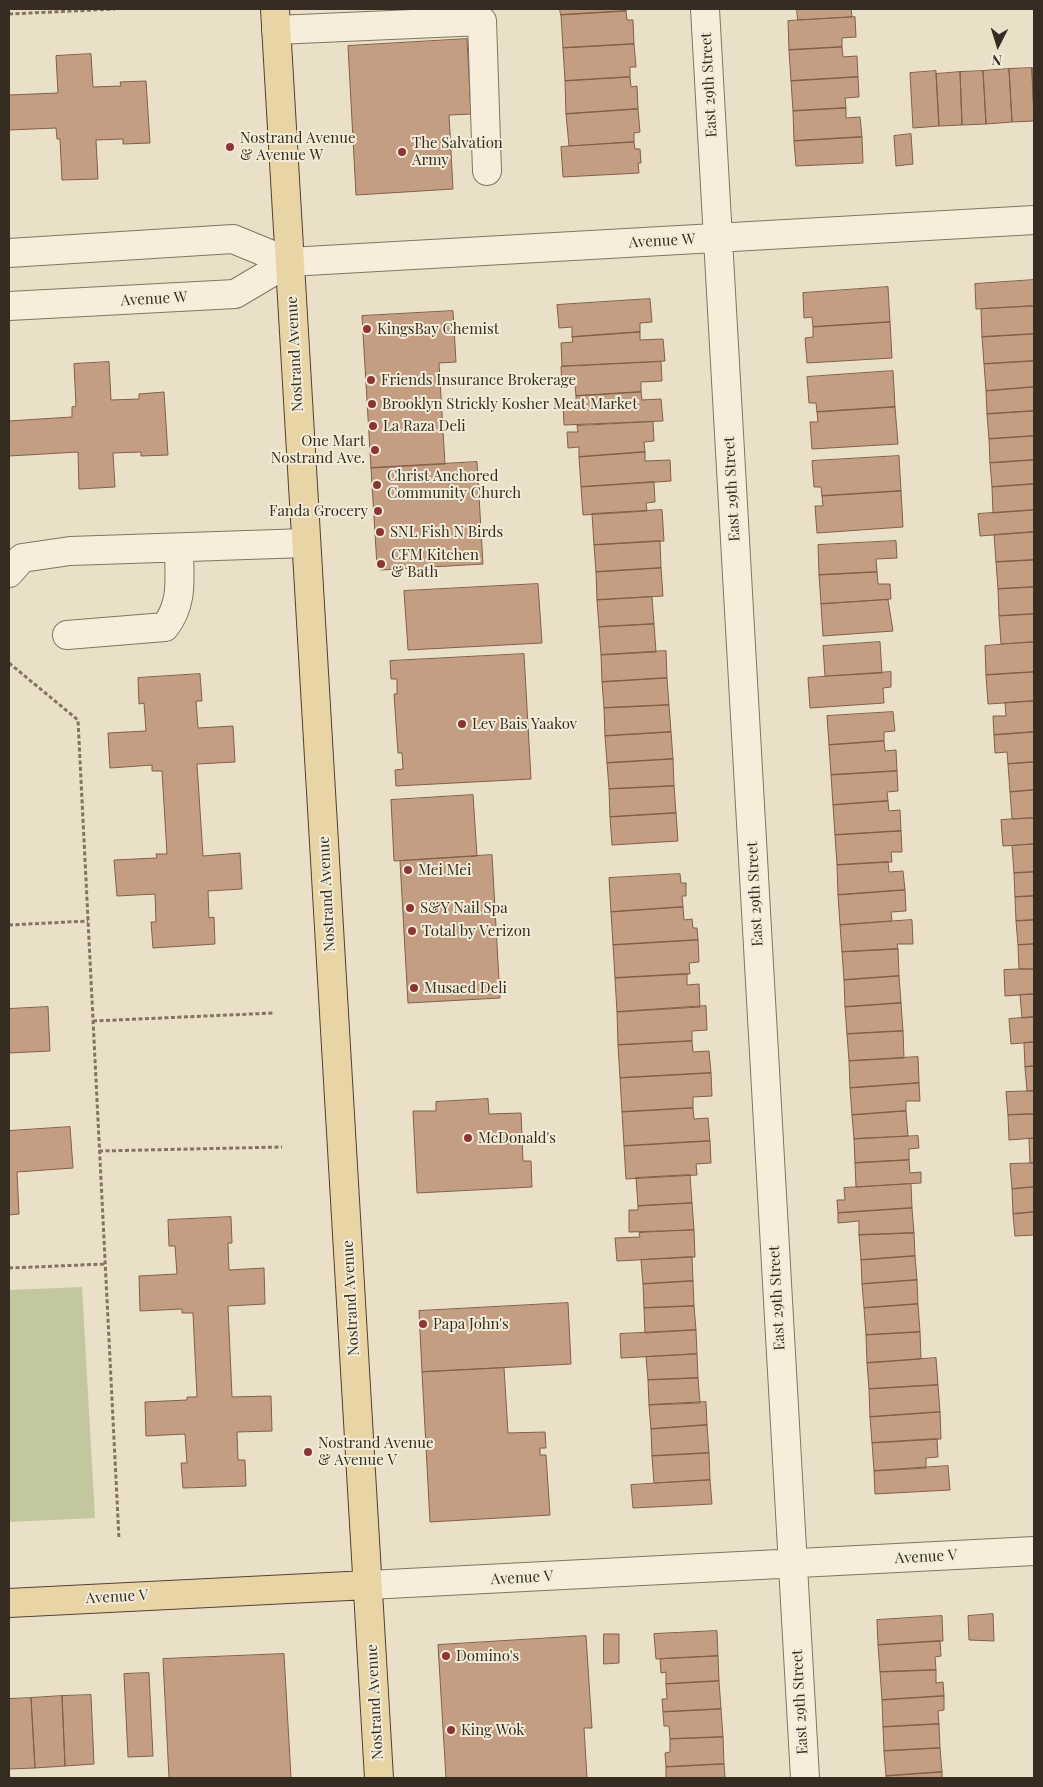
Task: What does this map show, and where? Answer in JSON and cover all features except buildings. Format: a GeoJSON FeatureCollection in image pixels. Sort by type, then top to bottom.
{"type":"FeatureCollection","features":[{"type":"Feature","properties":{"kind":"main road","name":"Nostrand Avenue"},"geometry":{"type":"LineString","coordinates":[[275,19],[379,1778]]}},
{"type":"Feature","properties":{"kind":"main road","name":"Avenue V"},"geometry":{"type":"LineString","coordinates":[[9,1603],[368,1585]]}},
{"type":"Feature","properties":{"kind":"street","name":"East 29th Street"},"geometry":{"type":"LineString","coordinates":[[705,9],[804,1778]]}},
{"type":"Feature","properties":{"kind":"street"},"geometry":{"type":"LineString","coordinates":[[275,19],[482,20],[487,171]]}},
{"type":"Feature","properties":{"kind":"street","name":"Avenue W"},"geometry":{"type":"LineString","coordinates":[[9,253],[233,238],[289,262],[1034,220]]}},
{"type":"Feature","properties":{"kind":"street","name":"Avenue W"},"geometry":{"type":"LineString","coordinates":[[9,306],[235,294],[289,262]]}},
{"type":"Feature","properties":{"kind":"street"},"geometry":{"type":"LineString","coordinates":[[9,573],[22,558],[70,551],[306,543]]}},
{"type":"Feature","properties":{"kind":"street"},"geometry":{"type":"LineString","coordinates":[[67,636],[165,628],[174,616],[179,602],[180,548]]}},
{"type":"Feature","properties":{"kind":"street","name":"Avenue V"},"geometry":{"type":"LineString","coordinates":[[368,1585],[792,1565],[1034,1551]]}},
{"type":"Feature","properties":{"kind":"path"},"geometry":{"type":"LineString","coordinates":[[9,14],[35,11],[115,9]]}},
{"type":"Feature","properties":{"kind":"path"},"geometry":{"type":"LineString","coordinates":[[9,663],[78,720],[119,1539]]}},
{"type":"Feature","properties":{"kind":"path"},"geometry":{"type":"LineString","coordinates":[[9,925],[88,921]]}},
{"type":"Feature","properties":{"kind":"path"},"geometry":{"type":"LineString","coordinates":[[93,1021],[274,1013]]}},
{"type":"Feature","properties":{"kind":"path"},"geometry":{"type":"LineString","coordinates":[[99,1151],[282,1147]]}},
{"type":"Feature","properties":{"kind":"path"},"geometry":{"type":"LineString","coordinates":[[9,1268],[105,1264]]}},
{"type":"Feature","properties":{"kind":"green space"},"geometry":{"type":"Polygon","coordinates":[[[82,1287],[95,1518],[9,1522],[9,1290],[82,1287]]]}},
{"type":"Feature","properties":{"kind":"place","name":"Nostrand Avenue & Avenue W"},"geometry":{"type":"Point","coordinates":[230,147]}},
{"type":"Feature","properties":{"kind":"place","name":"The Salvation Army"},"geometry":{"type":"Point","coordinates":[402,152]}},
{"type":"Feature","properties":{"kind":"place","name":"KingsBay Chemist"},"geometry":{"type":"Point","coordinates":[367,329]}},
{"type":"Feature","properties":{"kind":"place","name":"Friends Insurance Brokerage"},"geometry":{"type":"Point","coordinates":[371,380]}},
{"type":"Feature","properties":{"kind":"place","name":"Brooklyn Strickly Kosher Meat Market"},"geometry":{"type":"Point","coordinates":[372,404]}},
{"type":"Feature","properties":{"kind":"place","name":"La Raza Deli"},"geometry":{"type":"Point","coordinates":[373,426]}},
{"type":"Feature","properties":{"kind":"place","name":"One Mart Nostrand Ave."},"geometry":{"type":"Point","coordinates":[375,450]}},
{"type":"Feature","properties":{"kind":"place","name":"Christ Anchored Community Church"},"geometry":{"type":"Point","coordinates":[377,485]}},
{"type":"Feature","properties":{"kind":"place","name":"Fanda Grocery"},"geometry":{"type":"Point","coordinates":[378,511]}},
{"type":"Feature","properties":{"kind":"place","name":"SNL Fish N Birds"},"geometry":{"type":"Point","coordinates":[380,532]}},
{"type":"Feature","properties":{"kind":"place","name":"CFM Kitchen & Bath"},"geometry":{"type":"Point","coordinates":[381,564]}},
{"type":"Feature","properties":{"kind":"place","name":"Lev Bais Yaakov"},"geometry":{"type":"Point","coordinates":[462,724]}},
{"type":"Feature","properties":{"kind":"place","name":"Mei Mei"},"geometry":{"type":"Point","coordinates":[408,870]}},
{"type":"Feature","properties":{"kind":"place","name":"S&Y Nail Spa"},"geometry":{"type":"Point","coordinates":[410,908]}},
{"type":"Feature","properties":{"kind":"place","name":"Total by Verizon"},"geometry":{"type":"Point","coordinates":[412,931]}},
{"type":"Feature","properties":{"kind":"place","name":"Musaed Deli"},"geometry":{"type":"Point","coordinates":[414,988]}},
{"type":"Feature","properties":{"kind":"place","name":"McDonald's"},"geometry":{"type":"Point","coordinates":[468,1138]}},
{"type":"Feature","properties":{"kind":"place","name":"Papa John's"},"geometry":{"type":"Point","coordinates":[423,1324]}},
{"type":"Feature","properties":{"kind":"place","name":"Nostrand Avenue & Avenue V"},"geometry":{"type":"Point","coordinates":[308,1452]}},
{"type":"Feature","properties":{"kind":"place","name":"Domino's"},"geometry":{"type":"Point","coordinates":[446,1656]}},
{"type":"Feature","properties":{"kind":"place","name":"King Wok"},"geometry":{"type":"Point","coordinates":[451,1730]}}]}
